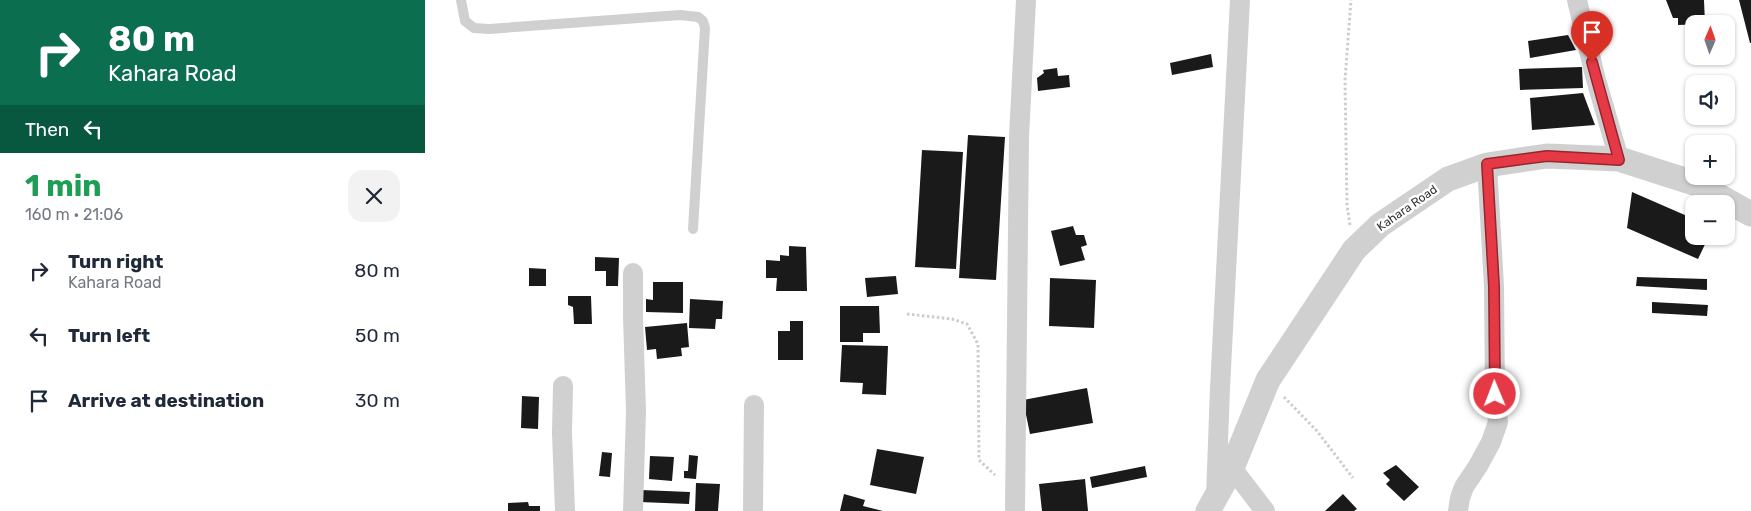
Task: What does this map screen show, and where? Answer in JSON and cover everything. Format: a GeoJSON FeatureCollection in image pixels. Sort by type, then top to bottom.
{"type":"FeatureCollection","features":[{"type":"Feature","properties":{"kind":"street"},"geometry":{"type":"LineString","coordinates":[[1015,511],[1019,137],[1027,0]]}},
{"type":"Feature","properties":{"kind":"street"},"geometry":{"type":"LineString","coordinates":[[1212,503],[1220,388],[1240,0]]}},
{"type":"Feature","properties":{"kind":"street"},"geometry":{"type":"LineString","coordinates":[[1577,0],[1595,76],[1619,160]]}},
{"type":"Feature","properties":{"kind":"street","name":"Kahara Road"},"geometry":{"type":"LineString","coordinates":[[1212,503],[1232,468],[1268,380],[1354,250],[1380,225],[1448,179],[1487,164],[1547,156],[1619,160],[1697,184],[1751,214]]}},
{"type":"Feature","properties":{"kind":"street"},"geometry":{"type":"LineString","coordinates":[[1458,511],[1459,498],[1479,466],[1491,442],[1498,422],[1495,394],[1494,286],[1487,164]]}},
{"type":"Feature","properties":{"kind":"street"},"geometry":{"type":"LineString","coordinates":[[633,273],[636,411],[633,511]]}},
{"type":"Feature","properties":{"kind":"street"},"geometry":{"type":"LineString","coordinates":[[563,386],[562,433],[565,511]]}},
{"type":"Feature","properties":{"kind":"street"},"geometry":{"type":"LineString","coordinates":[[753,511],[754,405]]}},
{"type":"Feature","properties":{"kind":"street"},"geometry":{"type":"LineString","coordinates":[[1232,468],[1265,511]]}},
{"type":"Feature","properties":{"kind":"lane"},"geometry":{"type":"LineString","coordinates":[[461,0],[465,21],[474,28],[489,29],[680,15],[698,17],[703,21],[705,28],[693,229]]}},
{"type":"Feature","properties":{"kind":"path"},"geometry":{"type":"LineString","coordinates":[[1351,0],[1345,80],[1347,205],[1354,250]]}},
{"type":"Feature","properties":{"kind":"path"},"geometry":{"type":"LineString","coordinates":[[907,314],[952,319],[967,324],[978,344],[979,460]]}},
{"type":"Feature","properties":{"kind":"path"},"geometry":{"type":"LineString","coordinates":[[1268,380],[1317,431],[1353,478]]}},
{"type":"Feature","properties":{"kind":"building"},"geometry":{"type":"Polygon","coordinates":[[[1666,0],[1704,0],[1705,15],[1685,15],[1685,25],[1678,25],[1678,18],[1673,18],[1666,0]]]}},
{"type":"Feature","properties":{"kind":"building"},"geometry":{"type":"Polygon","coordinates":[[[1739,0],[1751,0],[1751,43],[1750,43],[1739,0]]]}},
{"type":"Feature","properties":{"kind":"building"},"geometry":{"type":"Polygon","coordinates":[[[1568,35],[1576,50],[1530,58],[1528,41],[1568,35]]]}},
{"type":"Feature","properties":{"kind":"building"},"geometry":{"type":"Polygon","coordinates":[[[1211,54],[1213,67],[1172,75],[1170,63],[1211,54]]]}},
{"type":"Feature","properties":{"kind":"building"},"geometry":{"type":"Polygon","coordinates":[[[1582,67],[1583,88],[1520,90],[1519,69],[1582,67]]]}},
{"type":"Feature","properties":{"kind":"building"},"geometry":{"type":"Polygon","coordinates":[[[1057,68],[1058,76],[1069,75],[1070,87],[1038,91],[1037,78],[1044,73],[1043,70],[1057,68]]]}},
{"type":"Feature","properties":{"kind":"building"},"geometry":{"type":"Polygon","coordinates":[[[1583,93],[1595,125],[1532,130],[1530,98],[1583,93]]]}},
{"type":"Feature","properties":{"kind":"building"},"geometry":{"type":"Polygon","coordinates":[[[968,135],[1005,137],[996,280],[959,278],[968,135]]]}},
{"type":"Feature","properties":{"kind":"building"},"geometry":{"type":"Polygon","coordinates":[[[922,150],[963,152],[956,269],[915,267],[922,150]]]}},
{"type":"Feature","properties":{"kind":"building"},"geometry":{"type":"Polygon","coordinates":[[[1632,192],[1685,215],[1685,245],[1705,245],[1698,259],[1627,228],[1632,192]]]}},
{"type":"Feature","properties":{"kind":"building"},"geometry":{"type":"Polygon","coordinates":[[[1073,226],[1076,235],[1084,235],[1087,245],[1081,247],[1085,260],[1060,266],[1051,231],[1073,226]]]}},
{"type":"Feature","properties":{"kind":"building"},"geometry":{"type":"Polygon","coordinates":[[[789,246],[806,247],[807,291],[776,291],[777,278],[766,278],[766,260],[780,261],[780,255],[789,256],[789,246]]]}},
{"type":"Feature","properties":{"kind":"building"},"geometry":{"type":"Polygon","coordinates":[[[595,257],[619,258],[618,286],[606,286],[606,271],[595,271],[595,257]]]}},
{"type":"Feature","properties":{"kind":"building"},"geometry":{"type":"Polygon","coordinates":[[[529,268],[546,269],[546,286],[529,286],[529,268]]]}},
{"type":"Feature","properties":{"kind":"building"},"geometry":{"type":"Polygon","coordinates":[[[896,276],[898,294],[867,297],[865,278],[896,276]]]}},
{"type":"Feature","properties":{"kind":"building"},"geometry":{"type":"Polygon","coordinates":[[[1637,277],[1707,279],[1707,290],[1636,286],[1637,277]]]}},
{"type":"Feature","properties":{"kind":"building"},"geometry":{"type":"Polygon","coordinates":[[[1050,278],[1096,280],[1094,328],[1049,326],[1050,278]]]}},
{"type":"Feature","properties":{"kind":"building"},"geometry":{"type":"Polygon","coordinates":[[[653,282],[683,282],[683,313],[646,312],[646,299],[653,300],[653,282]]]}},
{"type":"Feature","properties":{"kind":"building"},"geometry":{"type":"Polygon","coordinates":[[[568,296],[591,296],[592,324],[574,324],[573,307],[568,305],[568,296]]]}},
{"type":"Feature","properties":{"kind":"building"},"geometry":{"type":"Polygon","coordinates":[[[690,299],[723,301],[722,319],[716,319],[715,329],[689,328],[690,299]]]}},
{"type":"Feature","properties":{"kind":"building"},"geometry":{"type":"Polygon","coordinates":[[[1652,302],[1708,305],[1707,316],[1652,313],[1652,302]]]}},
{"type":"Feature","properties":{"kind":"building"},"geometry":{"type":"Polygon","coordinates":[[[840,306],[879,306],[880,333],[863,333],[863,342],[840,342],[840,306]]]}},
{"type":"Feature","properties":{"kind":"building"},"geometry":{"type":"Polygon","coordinates":[[[790,321],[803,321],[803,360],[778,360],[778,331],[790,331],[790,321]]]}},
{"type":"Feature","properties":{"kind":"building"},"geometry":{"type":"Polygon","coordinates":[[[687,323],[689,347],[681,348],[682,356],[657,359],[656,349],[647,350],[645,327],[687,323]]]}},
{"type":"Feature","properties":{"kind":"building"},"geometry":{"type":"Polygon","coordinates":[[[842,345],[888,346],[886,395],[862,394],[863,383],[840,382],[842,345]]]}},
{"type":"Feature","properties":{"kind":"building"},"geometry":{"type":"Polygon","coordinates":[[[1087,388],[1093,423],[1030,434],[1023,400],[1087,388]]]}},
{"type":"Feature","properties":{"kind":"building"},"geometry":{"type":"Polygon","coordinates":[[[522,396],[539,397],[538,429],[521,428],[522,396]]]}},
{"type":"Feature","properties":{"kind":"building"},"geometry":{"type":"Polygon","coordinates":[[[877,449],[924,457],[916,494],[870,485],[877,449]]]}},
{"type":"Feature","properties":{"kind":"building"},"geometry":{"type":"Polygon","coordinates":[[[602,452],[612,453],[610,477],[599,476],[602,452]]]}},
{"type":"Feature","properties":{"kind":"building"},"geometry":{"type":"Polygon","coordinates":[[[689,455],[698,456],[696,479],[684,478],[684,471],[688,471],[689,455]]]}},
{"type":"Feature","properties":{"kind":"building"},"geometry":{"type":"Polygon","coordinates":[[[650,456],[674,457],[672,481],[649,479],[650,456]]]}},
{"type":"Feature","properties":{"kind":"building"},"geometry":{"type":"Polygon","coordinates":[[[1396,465],[1419,487],[1404,501],[1386,484],[1390,480],[1383,473],[1396,465]]]}},
{"type":"Feature","properties":{"kind":"building"},"geometry":{"type":"Polygon","coordinates":[[[1145,466],[1147,477],[1092,488],[1090,477],[1145,466]]]}},
{"type":"Feature","properties":{"kind":"building"},"geometry":{"type":"Polygon","coordinates":[[[1085,479],[1088,511],[1042,511],[1039,484],[1085,479]]]}},
{"type":"Feature","properties":{"kind":"building"},"geometry":{"type":"Polygon","coordinates":[[[696,483],[720,484],[718,511],[695,511],[696,483]]]}},
{"type":"Feature","properties":{"kind":"building"},"geometry":{"type":"Polygon","coordinates":[[[641,490],[690,492],[689,504],[640,502],[641,490]]]}},
{"type":"Feature","properties":{"kind":"building"},"geometry":{"type":"Polygon","coordinates":[[[844,494],[865,500],[863,506],[883,511],[840,511],[844,494]]]}},
{"type":"Feature","properties":{"kind":"building"},"geometry":{"type":"Polygon","coordinates":[[[1343,494],[1357,509],[1354,511],[1325,511],[1343,494]]]}},
{"type":"Feature","properties":{"kind":"building"},"geometry":{"type":"Polygon","coordinates":[[[528,502],[529,506],[540,506],[540,511],[508,511],[508,503],[528,502]]]}},
{"type":"Feature","properties":{"kind":"route"},"geometry":{"type":"LineString","coordinates":[[1495,394],[1494,286],[1487,164],[1547,156],[1619,160],[1592,62]]}}]}
